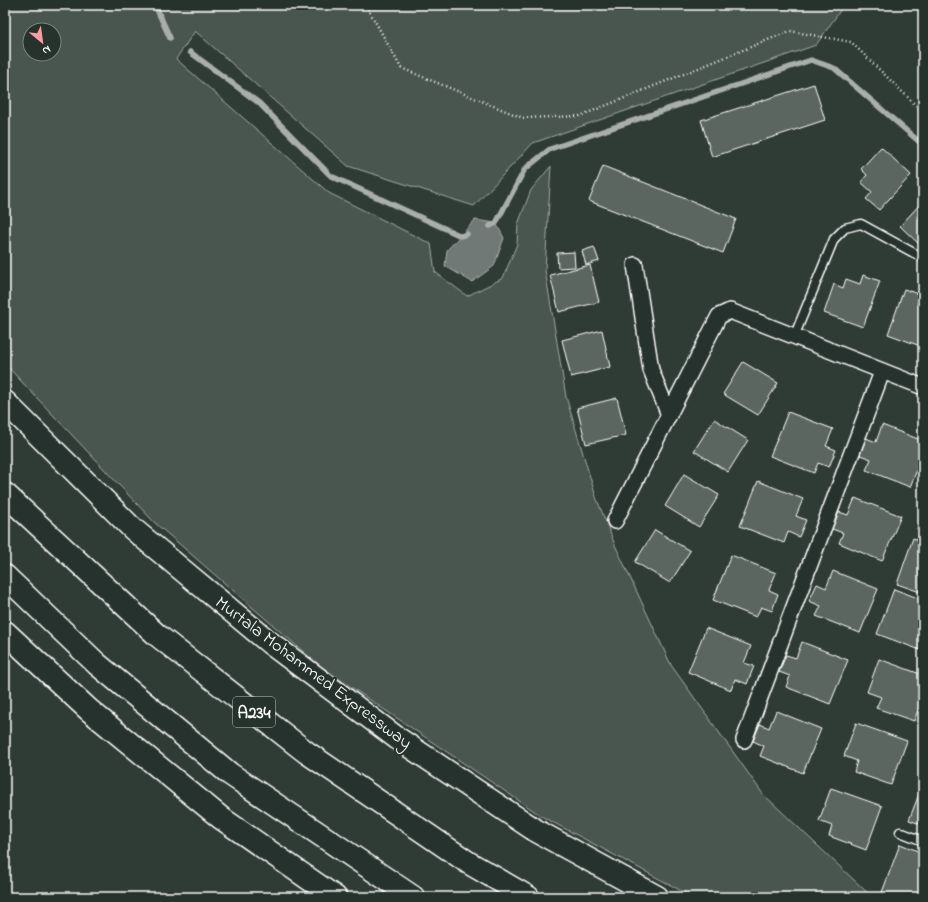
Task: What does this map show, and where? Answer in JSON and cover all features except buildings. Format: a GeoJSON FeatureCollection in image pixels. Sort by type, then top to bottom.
{"type":"FeatureCollection","features":[{"type":"Feature","properties":{"kind":"highway","name":"Murtala Mohammed Expressway"},"geometry":{"type":"LineString","coordinates":[[5,402],[133,529],[270,643],[397,738],[529,825],[657,897]]}},
{"type":"Feature","properties":{"kind":"highway","name":"A234"},"geometry":{"type":"LineString","coordinates":[[5,494],[157,635],[306,752],[469,863],[528,897]]}},
{"type":"Feature","properties":{"kind":"highway"},"geometry":{"type":"LineString","coordinates":[[5,576],[97,664],[230,774],[412,897]]}},
{"type":"Feature","properties":{"kind":"highway"},"geometry":{"type":"LineString","coordinates":[[5,632],[89,710],[221,818],[335,897]]}},
{"type":"Feature","properties":{"kind":"street"},"geometry":{"type":"LineString","coordinates":[[635,265],[651,370],[668,415]]}},
{"type":"Feature","properties":{"kind":"street"},"geometry":{"type":"LineString","coordinates":[[615,521],[719,316],[730,311],[923,387]]}},
{"type":"Feature","properties":{"kind":"street"},"geometry":{"type":"LineString","coordinates":[[744,740],[882,372]]}},
{"type":"Feature","properties":{"kind":"lane"},"geometry":{"type":"LineString","coordinates":[[794,337],[834,239],[845,228],[862,224],[923,258]]}},
{"type":"Feature","properties":{"kind":"lane"},"geometry":{"type":"LineString","coordinates":[[900,832],[923,841]]}},
{"type":"Feature","properties":{"kind":"path"},"geometry":{"type":"LineString","coordinates":[[366,5],[401,68],[523,118],[580,116],[790,31],[851,42],[923,112]]}},
{"type":"Feature","properties":{"kind":"shaded area"},"geometry":{"type":"Polygon","coordinates":[[[5,5],[844,5],[816,45],[533,143],[474,206],[348,166],[195,31],[176,59],[329,193],[431,244],[435,272],[467,296],[503,278],[517,244],[518,224],[531,190],[551,166],[545,270],[566,397],[596,497],[615,545],[671,665],[763,794],[872,897],[693,897],[543,817],[320,666],[154,522],[5,364],[5,5]]]}},
{"type":"Feature","properties":{"kind":"shaded area"},"geometry":{"type":"Polygon","coordinates":[[[475,220],[496,223],[504,238],[494,266],[472,282],[445,266],[447,250],[475,220]]]}},
{"type":"Feature","properties":{"kind":"waterway"},"geometry":{"type":"LineString","coordinates":[[155,5],[170,38]]}},
{"type":"Feature","properties":{"kind":"waterway"},"geometry":{"type":"LineString","coordinates":[[190,52],[259,103],[331,176],[461,236],[467,234]]}},
{"type":"Feature","properties":{"kind":"waterway"},"geometry":{"type":"LineString","coordinates":[[490,226],[496,223],[525,169],[550,149],[811,60],[834,68],[923,145]]}}]}
